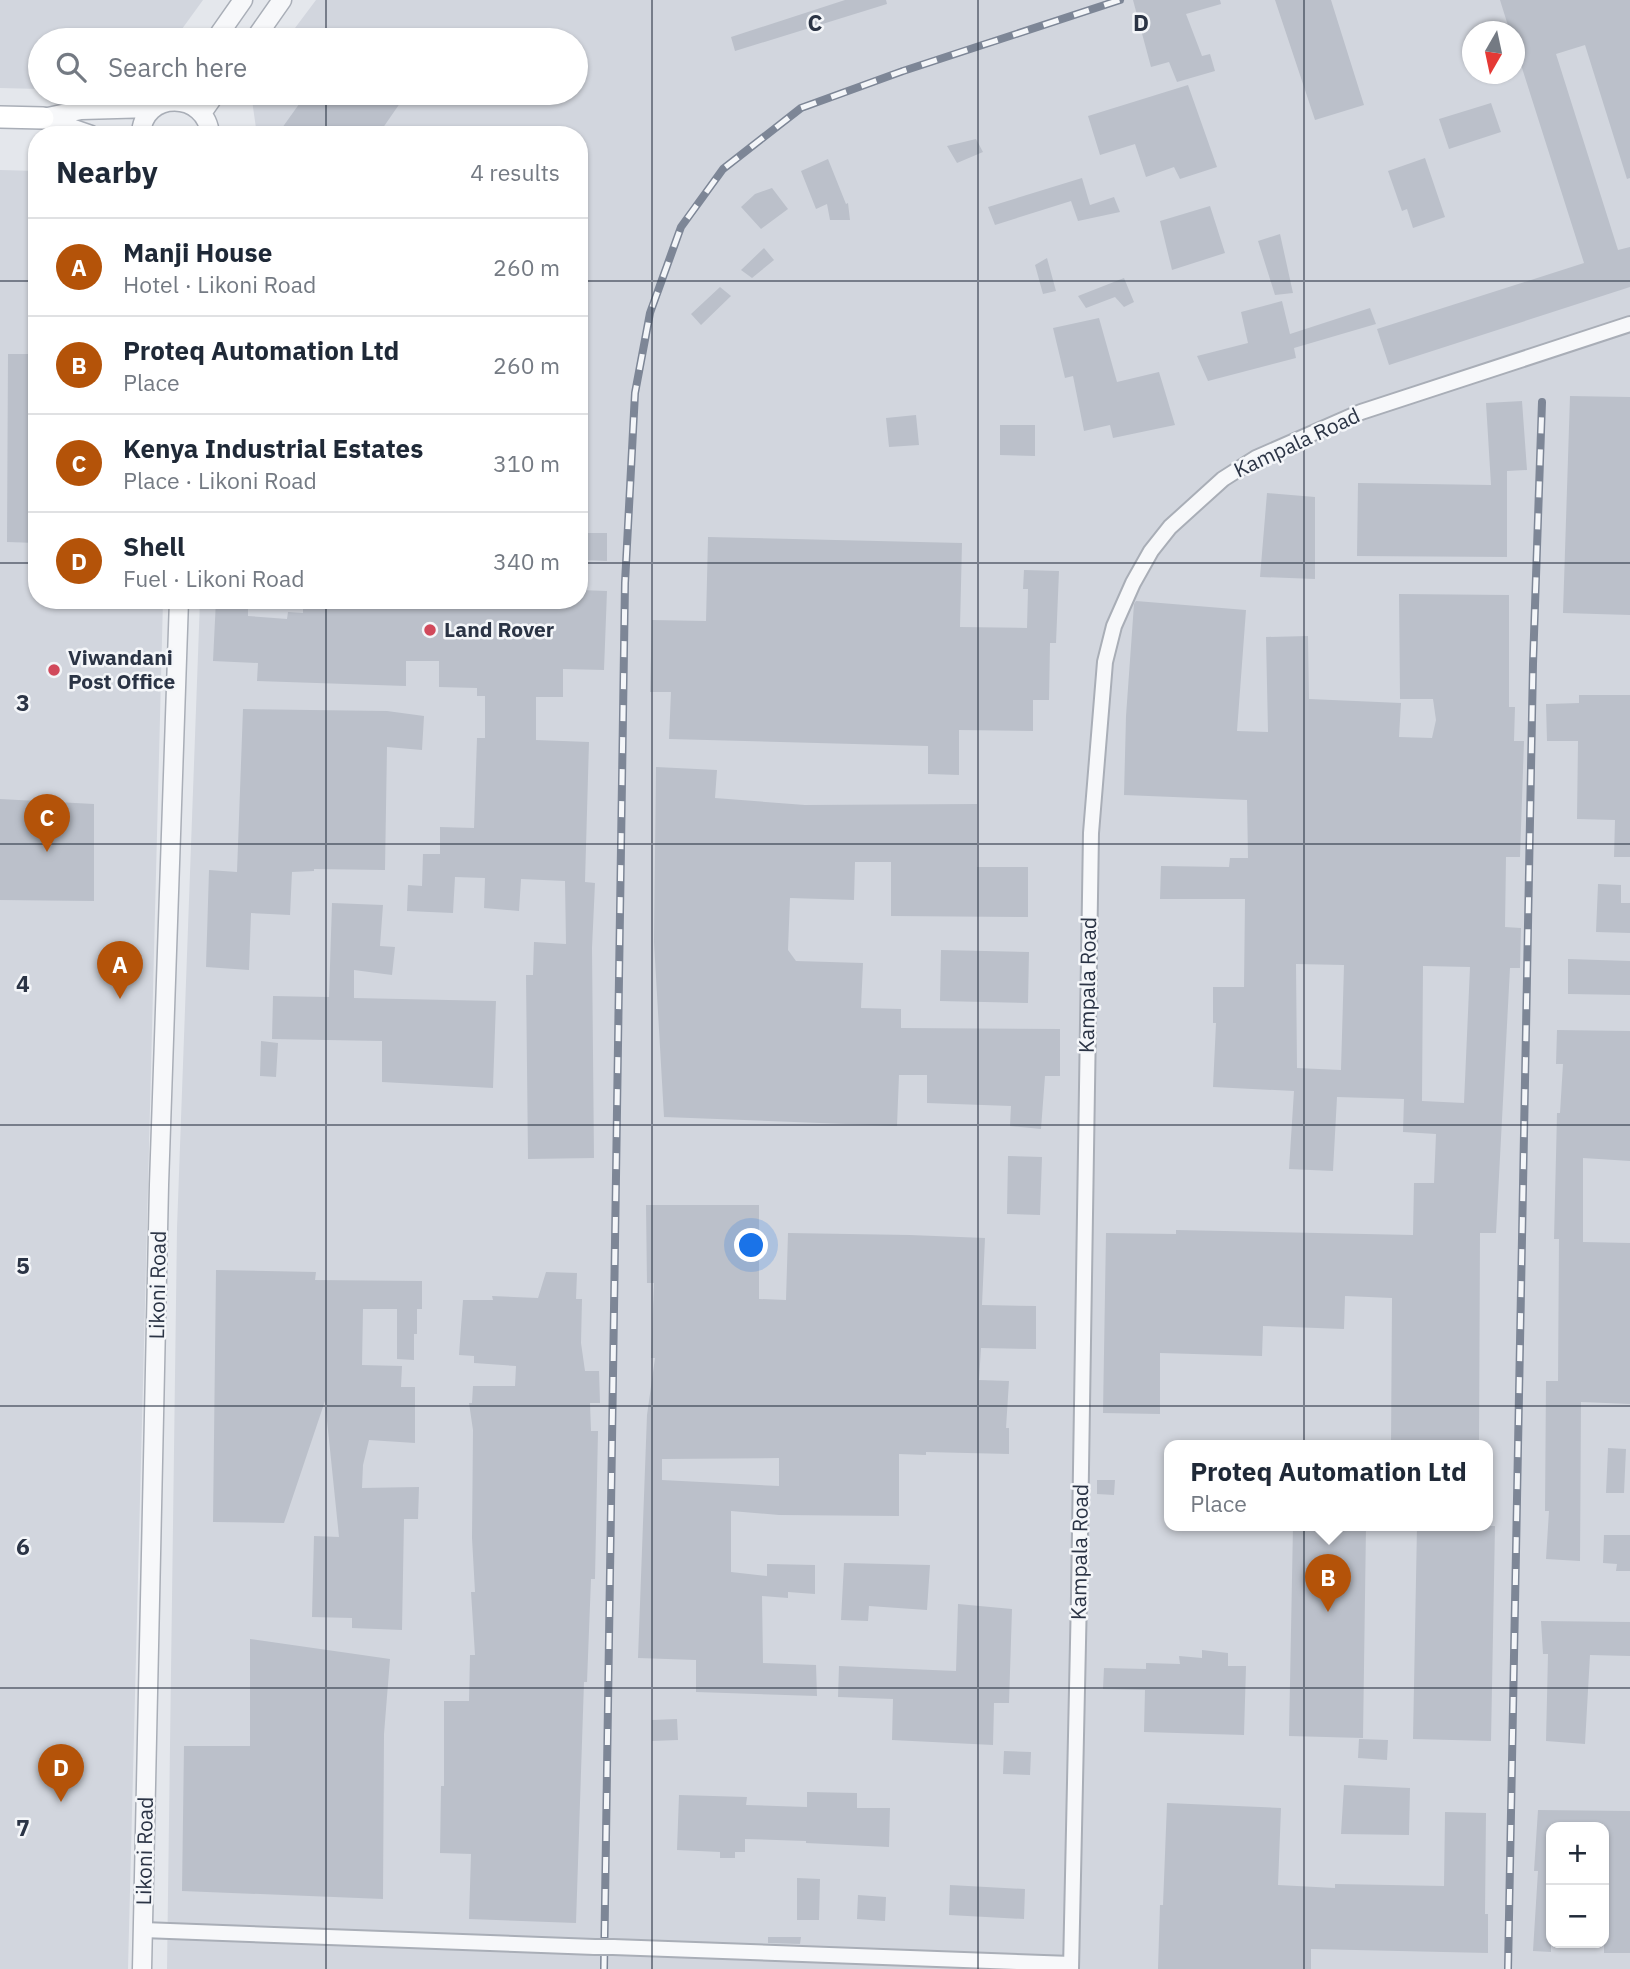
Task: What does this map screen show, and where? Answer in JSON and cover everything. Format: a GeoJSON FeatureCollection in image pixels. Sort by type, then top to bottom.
{"type":"FeatureCollection","features":[{"type":"Feature","properties":{"kind":"main road"},"geometry":{"type":"LineString","coordinates":[[0,117],[43,118]]}},
{"type":"Feature","properties":{"kind":"street"},"geometry":{"type":"LineString","coordinates":[[223,28],[243,0]]}},
{"type":"Feature","properties":{"kind":"street"},"geometry":{"type":"LineString","coordinates":[[262,28],[282,0]]}},
{"type":"Feature","properties":{"kind":"street"},"geometry":{"type":"LineString","coordinates":[[43,118],[81,110],[152,108],[159,105]]}},
{"type":"Feature","properties":{"kind":"street"},"geometry":{"type":"LineString","coordinates":[[190,105],[202,113],[208,126]]}},
{"type":"Feature","properties":{"kind":"street"},"geometry":{"type":"LineString","coordinates":[[202,113],[208,105]]}},
{"type":"Feature","properties":{"kind":"street"},"geometry":{"type":"LineString","coordinates":[[143,126],[145,117],[152,108]]}},
{"type":"Feature","properties":{"kind":"street"},"geometry":{"type":"LineString","coordinates":[[43,118],[66,126]]}},
{"type":"Feature","properties":{"kind":"street","name":"Kampala Road"},"geometry":{"type":"LineString","coordinates":[[1071,1966],[1091,833],[1105,662],[1114,626],[1151,551],[1170,527],[1193,503],[1256,458],[1361,412],[1630,324]]}},
{"type":"Feature","properties":{"kind":"street","name":"Likoni Road"},"geometry":{"type":"LineString","coordinates":[[142,1969],[167,609]]}},
{"type":"Feature","properties":{"kind":"street","name":"Likoni Road"},"geometry":{"type":"LineString","coordinates":[[133,1969],[179,609]]}},
{"type":"Feature","properties":{"kind":"street"},"geometry":{"type":"LineString","coordinates":[[144,1930],[1071,1966]]}},
{"type":"Feature","properties":{"kind":"shaded area"},"geometry":{"type":"Polygon","coordinates":[[[0,0],[203,0],[183,28],[28,28],[28,89],[0,88],[0,0]]]}},
{"type":"Feature","properties":{"kind":"shaded area"},"geometry":{"type":"Polygon","coordinates":[[[316,0],[1630,0],[1630,1969],[167,1969],[177,1228],[200,609],[588,609],[588,126],[256,126],[253,105],[588,105],[588,28],[295,28],[316,0]]]}},
{"type":"Feature","properties":{"kind":"shaded area"},"geometry":{"type":"Polygon","coordinates":[[[0,170],[28,171],[28,609],[163,609],[128,1969],[0,1969],[0,170]]]}},
{"type":"Feature","properties":{"kind":"building"},"geometry":{"type":"Polygon","coordinates":[[[845,0],[886,0],[887,4],[735,51],[731,37],[845,0]]]}},
{"type":"Feature","properties":{"kind":"building"},"geometry":{"type":"Polygon","coordinates":[[[1133,0],[1220,0],[1221,4],[1186,14],[1202,56],[1210,54],[1215,71],[1177,82],[1169,62],[1151,67],[1133,0]]]}},
{"type":"Feature","properties":{"kind":"building"},"geometry":{"type":"Polygon","coordinates":[[[1275,0],[1331,0],[1364,105],[1315,120],[1275,0]]]}},
{"type":"Feature","properties":{"kind":"building"},"geometry":{"type":"Polygon","coordinates":[[[1500,0],[1630,0],[1630,178],[1627,179],[1585,45],[1556,54],[1618,250],[1630,247],[1630,287],[1389,365],[1377,329],[1584,263],[1525,77],[1525,21],[1507,21],[1500,0]]]}},
{"type":"Feature","properties":{"kind":"building"},"geometry":{"type":"Polygon","coordinates":[[[1188,85],[1217,167],[1180,179],[1174,167],[1146,177],[1135,144],[1100,155],[1088,116],[1188,85]]]}},
{"type":"Feature","properties":{"kind":"building"},"geometry":{"type":"Polygon","coordinates":[[[1491,103],[1501,132],[1449,149],[1439,119],[1491,103]]]}},
{"type":"Feature","properties":{"kind":"building"},"geometry":{"type":"Polygon","coordinates":[[[298,105],[399,105],[384,126],[283,126],[298,105]]]}},
{"type":"Feature","properties":{"kind":"building"},"geometry":{"type":"Polygon","coordinates":[[[976,139],[983,152],[957,163],[947,146],[976,139]]]}},
{"type":"Feature","properties":{"kind":"building"},"geometry":{"type":"Polygon","coordinates":[[[1425,158],[1445,217],[1413,228],[1407,209],[1402,211],[1388,171],[1425,158]]]}},
{"type":"Feature","properties":{"kind":"building"},"geometry":{"type":"Polygon","coordinates":[[[828,159],[846,204],[848,203],[850,220],[830,220],[827,204],[816,209],[801,171],[828,159]]]}},
{"type":"Feature","properties":{"kind":"building"},"geometry":{"type":"Polygon","coordinates":[[[1082,178],[1090,205],[1114,197],[1120,212],[1078,221],[1071,201],[995,225],[988,207],[1082,178]]]}},
{"type":"Feature","properties":{"kind":"building"},"geometry":{"type":"Polygon","coordinates":[[[772,188],[788,209],[761,229],[741,207],[755,194],[772,188]]]}},
{"type":"Feature","properties":{"kind":"building"},"geometry":{"type":"Polygon","coordinates":[[[1210,206],[1225,253],[1172,270],[1160,221],[1210,206]]]}},
{"type":"Feature","properties":{"kind":"building"},"geometry":{"type":"Polygon","coordinates":[[[1280,234],[1293,293],[1275,295],[1258,241],[1280,234]]]}},
{"type":"Feature","properties":{"kind":"building"},"geometry":{"type":"Polygon","coordinates":[[[764,248],[774,260],[752,278],[741,270],[764,248]]]}},
{"type":"Feature","properties":{"kind":"building"},"geometry":{"type":"Polygon","coordinates":[[[1047,258],[1056,291],[1043,294],[1035,265],[1047,258]]]}},
{"type":"Feature","properties":{"kind":"building"},"geometry":{"type":"Polygon","coordinates":[[[1124,278],[1134,302],[1124,307],[1115,297],[1086,308],[1078,296],[1124,278]]]}},
{"type":"Feature","properties":{"kind":"building"},"geometry":{"type":"Polygon","coordinates":[[[720,287],[731,296],[701,325],[691,314],[720,287]]]}},
{"type":"Feature","properties":{"kind":"building"},"geometry":{"type":"Polygon","coordinates":[[[1282,301],[1290,334],[1370,308],[1376,324],[1294,348],[1296,358],[1208,381],[1197,356],[1248,343],[1241,312],[1282,301]]]}},
{"type":"Feature","properties":{"kind":"building"},"geometry":{"type":"Polygon","coordinates":[[[1099,318],[1117,382],[1159,372],[1175,425],[1113,438],[1110,425],[1084,431],[1073,376],[1065,378],[1053,328],[1099,318]]]}},
{"type":"Feature","properties":{"kind":"building"},"geometry":{"type":"Polygon","coordinates":[[[8,354],[28,354],[28,543],[7,542],[8,354]]]}},
{"type":"Feature","properties":{"kind":"building"},"geometry":{"type":"Polygon","coordinates":[[[1570,396],[1630,397],[1630,615],[1563,613],[1570,396]]]}},
{"type":"Feature","properties":{"kind":"building"},"geometry":{"type":"Polygon","coordinates":[[[1522,401],[1527,470],[1507,471],[1507,557],[1357,556],[1358,483],[1491,485],[1486,403],[1522,401]]]}},
{"type":"Feature","properties":{"kind":"building"},"geometry":{"type":"Polygon","coordinates":[[[916,415],[919,445],[889,447],[886,418],[916,415]]]}},
{"type":"Feature","properties":{"kind":"building"},"geometry":{"type":"Polygon","coordinates":[[[1000,425],[1035,425],[1035,456],[1000,455],[1000,425]]]}},
{"type":"Feature","properties":{"kind":"building"},"geometry":{"type":"Polygon","coordinates":[[[1267,493],[1315,497],[1315,579],[1260,577],[1267,493]]]}},
{"type":"Feature","properties":{"kind":"building"},"geometry":{"type":"Polygon","coordinates":[[[588,533],[607,533],[607,561],[588,560],[588,533]]]}},
{"type":"Feature","properties":{"kind":"building"},"geometry":{"type":"Polygon","coordinates":[[[708,537],[962,543],[960,627],[1027,628],[1028,589],[1023,589],[1024,570],[1059,571],[1056,643],[1050,643],[1049,700],[1033,700],[1033,731],[959,730],[959,775],[928,774],[928,746],[669,739],[671,692],[650,692],[652,620],[706,621],[708,537]]]}},
{"type":"Feature","properties":{"kind":"building"},"geometry":{"type":"Polygon","coordinates":[[[588,590],[607,591],[604,670],[563,669],[563,697],[536,697],[536,740],[589,742],[585,882],[595,883],[592,948],[594,1158],[528,1159],[526,975],[533,975],[534,942],[566,944],[565,881],[521,879],[519,911],[484,908],[485,878],[455,877],[453,913],[407,911],[408,885],[422,886],[423,854],[440,854],[440,827],[474,828],[477,738],[485,738],[485,696],[477,696],[477,688],[439,687],[439,661],[406,661],[406,686],[257,681],[258,663],[213,661],[216,609],[248,609],[248,616],[287,619],[288,612],[303,613],[303,609],[588,609],[588,590]]]}},
{"type":"Feature","properties":{"kind":"building"},"geometry":{"type":"Polygon","coordinates":[[[1399,594],[1509,595],[1509,707],[1515,707],[1514,741],[1524,741],[1520,857],[1506,857],[1505,927],[1521,928],[1520,968],[1510,968],[1496,1233],[1480,1233],[1479,1440],[1391,1440],[1392,1298],[1345,1296],[1344,1329],[1263,1326],[1262,1356],[1160,1353],[1160,1414],[1103,1413],[1106,1233],[1176,1234],[1176,1230],[1413,1235],[1414,1183],[1434,1183],[1436,1134],[1403,1132],[1404,1099],[1337,1097],[1333,1171],[1289,1169],[1294,1091],[1213,1087],[1216,1023],[1213,1023],[1213,987],[1244,987],[1245,899],[1160,899],[1161,866],[1229,867],[1230,858],[1248,858],[1247,800],[1124,795],[1126,716],[1134,604],[1136,601],[1246,610],[1237,731],[1268,732],[1266,637],[1308,636],[1309,699],[1401,703],[1399,737],[1432,738],[1436,720],[1433,699],[1400,699],[1399,594]],[[1296,964],[1297,1068],[1341,1070],[1344,965],[1296,964]],[[1423,966],[1422,1101],[1464,1103],[1470,967],[1423,966]]]}},
{"type":"Feature","properties":{"kind":"building"},"geometry":{"type":"Polygon","coordinates":[[[1579,695],[1630,695],[1630,857],[1614,857],[1615,820],[1577,819],[1578,741],[1547,741],[1546,704],[1579,703],[1579,695]]]}},
{"type":"Feature","properties":{"kind":"building"},"geometry":{"type":"Polygon","coordinates":[[[243,709],[387,711],[424,716],[422,750],[387,747],[385,870],[314,869],[292,872],[290,915],[251,913],[249,970],[206,967],[209,870],[237,872],[243,709]]]}},
{"type":"Feature","properties":{"kind":"building"},"geometry":{"type":"Polygon","coordinates":[[[656,767],[717,770],[715,798],[805,805],[977,804],[977,867],[1028,867],[1028,917],[891,916],[891,862],[855,862],[854,900],[790,898],[788,950],[796,961],[863,963],[861,1008],[901,1009],[901,1028],[1060,1029],[1060,1076],[1045,1076],[1041,1129],[1010,1126],[1011,1106],[927,1103],[927,1075],[899,1075],[897,1126],[664,1117],[654,942],[656,767]]]}},
{"type":"Feature","properties":{"kind":"building"},"geometry":{"type":"Polygon","coordinates":[[[0,799],[94,804],[94,901],[0,900],[0,799]]]}},
{"type":"Feature","properties":{"kind":"building"},"geometry":{"type":"Polygon","coordinates":[[[1598,884],[1621,885],[1621,903],[1630,903],[1630,933],[1596,932],[1598,884]]]}},
{"type":"Feature","properties":{"kind":"building"},"geometry":{"type":"Polygon","coordinates":[[[332,903],[383,905],[380,946],[395,947],[392,975],[354,970],[354,998],[496,1001],[493,1088],[382,1082],[382,1041],[272,1039],[273,996],[329,997],[332,903]]]}},
{"type":"Feature","properties":{"kind":"building"},"geometry":{"type":"Polygon","coordinates":[[[941,950],[1029,952],[1028,1003],[940,1001],[941,950]]]}},
{"type":"Feature","properties":{"kind":"building"},"geometry":{"type":"Polygon","coordinates":[[[1568,959],[1630,961],[1630,995],[1568,994],[1568,959]]]}},
{"type":"Feature","properties":{"kind":"building"},"geometry":{"type":"Polygon","coordinates":[[[1557,1030],[1630,1031],[1630,1161],[1583,1158],[1583,1242],[1630,1243],[1630,1404],[1581,1402],[1580,1561],[1546,1559],[1549,1511],[1545,1511],[1546,1381],[1558,1381],[1559,1239],[1554,1239],[1557,1113],[1560,1113],[1563,1064],[1556,1064],[1557,1030]]]}},
{"type":"Feature","properties":{"kind":"building"},"geometry":{"type":"Polygon","coordinates":[[[261,1041],[278,1043],[276,1077],[260,1076],[261,1041]]]}},
{"type":"Feature","properties":{"kind":"building"},"geometry":{"type":"Polygon","coordinates":[[[1008,1156],[1042,1157],[1040,1215],[1007,1214],[1008,1156]]]}},
{"type":"Feature","properties":{"kind":"building"},"geometry":{"type":"Polygon","coordinates":[[[646,1205],[759,1205],[759,1299],[786,1300],[788,1233],[910,1235],[985,1238],[982,1305],[1036,1306],[1036,1349],[981,1348],[979,1380],[1009,1381],[1006,1428],[1009,1428],[1009,1454],[899,1454],[899,1516],[779,1515],[731,1511],[731,1572],[767,1576],[767,1564],[815,1565],[815,1594],[788,1592],[788,1598],[762,1596],[763,1663],[816,1665],[817,1696],[696,1692],[696,1660],[638,1658],[647,1415],[655,1358],[651,1358],[654,1283],[647,1283],[646,1205]],[[779,1458],[662,1459],[662,1480],[779,1486],[779,1458]]]}},
{"type":"Feature","properties":{"kind":"building"},"geometry":{"type":"Polygon","coordinates":[[[216,1270],[316,1272],[315,1280],[422,1281],[422,1309],[417,1309],[414,1360],[397,1359],[397,1309],[363,1309],[362,1365],[402,1366],[401,1387],[415,1387],[415,1443],[369,1440],[363,1465],[362,1488],[419,1487],[418,1519],[404,1519],[402,1630],[352,1628],[352,1618],[312,1617],[314,1536],[339,1537],[325,1401],[284,1523],[213,1522],[216,1270]]]}},
{"type":"Feature","properties":{"kind":"building"},"geometry":{"type":"Polygon","coordinates":[[[546,1272],[577,1273],[576,1299],[582,1299],[581,1343],[585,1371],[599,1371],[600,1403],[590,1403],[591,1431],[598,1431],[595,1579],[591,1579],[587,1682],[584,1682],[576,1923],[469,1919],[471,1854],[440,1853],[441,1786],[444,1786],[444,1701],[469,1701],[470,1655],[475,1655],[471,1592],[475,1592],[472,1538],[473,1430],[469,1403],[472,1403],[473,1386],[515,1386],[516,1366],[474,1363],[474,1356],[459,1355],[463,1300],[493,1300],[492,1296],[538,1298],[546,1272]]]}},
{"type":"Feature","properties":{"kind":"building"},"geometry":{"type":"Polygon","coordinates":[[[1608,1448],[1626,1449],[1624,1493],[1606,1493],[1608,1448]]]}},
{"type":"Feature","properties":{"kind":"building"},"geometry":{"type":"Polygon","coordinates":[[[1097,1480],[1115,1480],[1114,1495],[1097,1494],[1097,1480]]]}},
{"type":"Feature","properties":{"kind":"building"},"geometry":{"type":"Polygon","coordinates":[[[1495,1526],[1491,1741],[1413,1739],[1417,1531],[1493,1531],[1495,1526]]]}},
{"type":"Feature","properties":{"kind":"building"},"geometry":{"type":"Polygon","coordinates":[[[1293,1531],[1366,1531],[1363,1738],[1289,1736],[1293,1531]]]}},
{"type":"Feature","properties":{"kind":"building"},"geometry":{"type":"Polygon","coordinates":[[[1604,1535],[1630,1535],[1630,1571],[1616,1571],[1617,1564],[1603,1563],[1604,1535]]]}},
{"type":"Feature","properties":{"kind":"building"},"geometry":{"type":"Polygon","coordinates":[[[844,1563],[930,1565],[927,1610],[869,1606],[868,1621],[841,1620],[844,1563]]]}},
{"type":"Feature","properties":{"kind":"building"},"geometry":{"type":"Polygon","coordinates":[[[958,1604],[1012,1609],[1009,1703],[994,1703],[993,1745],[892,1740],[893,1699],[838,1697],[839,1666],[956,1671],[958,1604]]]}},
{"type":"Feature","properties":{"kind":"building"},"geometry":{"type":"Polygon","coordinates":[[[1541,1621],[1630,1622],[1630,1656],[1590,1655],[1585,1744],[1546,1741],[1548,1654],[1543,1654],[1541,1621]]]}},
{"type":"Feature","properties":{"kind":"building"},"geometry":{"type":"Polygon","coordinates":[[[250,1639],[390,1659],[384,1734],[383,1899],[182,1891],[184,1746],[250,1746],[250,1639]]]}},
{"type":"Feature","properties":{"kind":"building"},"geometry":{"type":"Polygon","coordinates":[[[1202,1650],[1228,1653],[1228,1666],[1246,1666],[1244,1735],[1144,1732],[1145,1690],[1103,1689],[1104,1668],[1146,1669],[1146,1663],[1180,1664],[1179,1656],[1202,1658],[1202,1650]]]}},
{"type":"Feature","properties":{"kind":"building"},"geometry":{"type":"Polygon","coordinates":[[[677,1719],[678,1740],[652,1741],[652,1720],[677,1719]]]}},
{"type":"Feature","properties":{"kind":"building"},"geometry":{"type":"Polygon","coordinates":[[[1359,1739],[1388,1740],[1387,1760],[1358,1758],[1359,1739]]]}},
{"type":"Feature","properties":{"kind":"building"},"geometry":{"type":"Polygon","coordinates":[[[1004,1751],[1031,1752],[1030,1775],[1003,1774],[1004,1751]]]}},
{"type":"Feature","properties":{"kind":"building"},"geometry":{"type":"Polygon","coordinates":[[[1344,1785],[1410,1788],[1409,1835],[1341,1834],[1344,1785]]]}},
{"type":"Feature","properties":{"kind":"building"},"geometry":{"type":"Polygon","coordinates":[[[807,1792],[857,1793],[857,1808],[890,1808],[889,1847],[745,1839],[745,1852],[735,1852],[735,1858],[720,1858],[720,1852],[677,1850],[679,1795],[747,1797],[746,1805],[807,1807],[807,1792]]]}},
{"type":"Feature","properties":{"kind":"building"},"geometry":{"type":"Polygon","coordinates":[[[1167,1803],[1281,1808],[1278,1885],[1335,1888],[1335,1884],[1444,1886],[1445,1812],[1486,1813],[1485,1914],[1488,1914],[1488,1953],[1311,1949],[1311,1969],[1158,1969],[1167,1803]]]}},
{"type":"Feature","properties":{"kind":"building"},"geometry":{"type":"Polygon","coordinates":[[[1538,1810],[1630,1811],[1630,1953],[1604,1953],[1604,1948],[1609,1948],[1609,1822],[1546,1822],[1546,1948],[1551,1948],[1551,1952],[1533,1951],[1538,1871],[1534,1871],[1538,1810]]]}},
{"type":"Feature","properties":{"kind":"building"},"geometry":{"type":"Polygon","coordinates":[[[797,1878],[820,1879],[819,1920],[797,1920],[797,1878]]]}},
{"type":"Feature","properties":{"kind":"building"},"geometry":{"type":"Polygon","coordinates":[[[950,1885],[1025,1889],[1024,1919],[949,1915],[950,1885]]]}},
{"type":"Feature","properties":{"kind":"building"},"geometry":{"type":"Polygon","coordinates":[[[858,1895],[886,1897],[885,1921],[857,1919],[858,1895]]]}},
{"type":"Feature","properties":{"kind":"building"},"geometry":{"type":"Polygon","coordinates":[[[768,1937],[801,1937],[800,1944],[768,1943],[768,1937]]]}},
{"type":"Feature","properties":{"kind":"railway"},"geometry":{"type":"LineString","coordinates":[[604,1969],[625,583],[635,393],[650,313],[681,227],[723,169],[801,108],[903,71],[1120,0]]}},
{"type":"Feature","properties":{"kind":"railway"},"geometry":{"type":"LineString","coordinates":[[1508,1969],[1533,664],[1542,402]]}},
{"type":"Feature","properties":{"kind":"place","name":"Land Rover"},"geometry":{"type":"Point","coordinates":[430,630]}},
{"type":"Feature","properties":{"kind":"place","name":"Viwandani Post Office"},"geometry":{"type":"Point","coordinates":[54,670]}},
{"type":"Feature","properties":{"kind":"place","name":"Kenya Industrial Estates"},"geometry":{"type":"Point","coordinates":[47,852]}},
{"type":"Feature","properties":{"kind":"place","name":"Manji House"},"geometry":{"type":"Point","coordinates":[120,999]}},
{"type":"Feature","properties":{"kind":"place","name":"Proteq Automation Ltd"},"geometry":{"type":"Point","coordinates":[1328,1612]}},
{"type":"Feature","properties":{"kind":"place","name":"Shell"},"geometry":{"type":"Point","coordinates":[61,1802]}}]}
